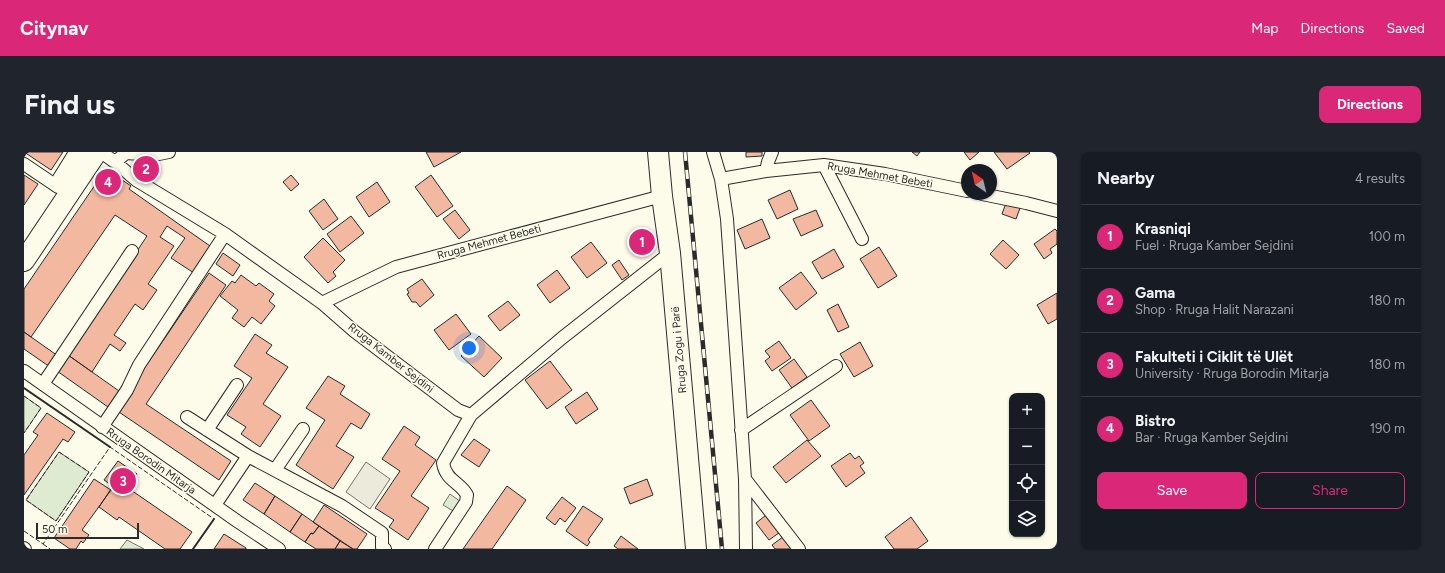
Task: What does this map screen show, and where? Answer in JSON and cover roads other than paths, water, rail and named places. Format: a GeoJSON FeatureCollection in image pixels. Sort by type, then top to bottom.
{"type":"FeatureCollection","features":[{"type":"Feature","properties":{"kind":"main road"},"geometry":{"type":"LineString","coordinates":[[24,236],[80,152]]}},
{"type":"Feature","properties":{"kind":"main road"},"geometry":{"type":"LineString","coordinates":[[24,261],[97,152]]}},
{"type":"Feature","properties":{"kind":"main road","name":"Rruga Zogu i Parë"},"geometry":{"type":"LineString","coordinates":[[658,152],[662,196],[670,253],[696,549]]}},
{"type":"Feature","properties":{"kind":"street","name":"Rruga Kamber Sejdini"},"geometry":{"type":"LineString","coordinates":[[101,152],[136,180],[225,234],[322,303],[354,331],[446,401],[458,410],[471,416]]}},
{"type":"Feature","properties":{"kind":"street"},"geometry":{"type":"LineString","coordinates":[[115,162],[126,153],[154,155],[169,152]]}},
{"type":"Feature","properties":{"kind":"street"},"geometry":{"type":"LineString","coordinates":[[713,152],[721,179],[727,219],[741,430],[746,479],[744,487],[746,549]]}},
{"type":"Feature","properties":{"kind":"street"},"geometry":{"type":"LineString","coordinates":[[766,171],[772,152]]}},
{"type":"Feature","properties":{"kind":"street"},"geometry":{"type":"LineString","coordinates":[[24,164],[58,186]]}},
{"type":"Feature","properties":{"kind":"street"},"geometry":{"type":"LineString","coordinates":[[824,165],[862,239]]}},
{"type":"Feature","properties":{"kind":"street","name":"Rruga Mehmet Bebeti"},"geometry":{"type":"LineString","coordinates":[[721,179],[766,171],[824,165],[885,174],[961,190]]}},
{"type":"Feature","properties":{"kind":"street","name":"Rruga Mehmet Bebeti"},"geometry":{"type":"LineString","coordinates":[[322,303],[396,267],[662,196]]}},
{"type":"Feature","properties":{"kind":"street"},"geometry":{"type":"LineString","coordinates":[[997,197],[1057,211]]}},
{"type":"Feature","properties":{"kind":"street"},"geometry":{"type":"LineString","coordinates":[[102,427],[127,390],[139,365],[225,234]]}},
{"type":"Feature","properties":{"kind":"street"},"geometry":{"type":"LineString","coordinates":[[43,384],[132,251]]}},
{"type":"Feature","properties":{"kind":"street"},"geometry":{"type":"LineString","coordinates":[[435,549],[466,502],[468,495],[449,478],[444,471],[443,463],[471,416],[562,338],[670,253]]}},
{"type":"Feature","properties":{"kind":"street"},"geometry":{"type":"LineString","coordinates":[[741,430],[836,366]]}},
{"type":"Feature","properties":{"kind":"street","name":"Rruga Borodin Mitarja"},"geometry":{"type":"LineString","coordinates":[[24,371],[102,427],[279,549]]}},
{"type":"Feature","properties":{"kind":"street"},"geometry":{"type":"LineString","coordinates":[[207,430],[237,385]]}},
{"type":"Feature","properties":{"kind":"street"},"geometry":{"type":"LineString","coordinates":[[187,418],[248,456],[325,496],[382,533],[382,547],[385,549]]}},
{"type":"Feature","properties":{"kind":"street"},"geometry":{"type":"LineString","coordinates":[[274,470],[303,429]]}},
{"type":"Feature","properties":{"kind":"street"},"geometry":{"type":"LineString","coordinates":[[215,505],[248,456]]}},
{"type":"Feature","properties":{"kind":"street"},"geometry":{"type":"LineString","coordinates":[[746,479],[799,549]]}},
{"type":"Feature","properties":{"kind":"railway"},"geometry":{"type":"LineString","coordinates":[[685,152],[722,549]]}},
{"type":"Feature","properties":{"kind":"place","name":"Gama"},"geometry":{"type":"Point","coordinates":[146,169]}},
{"type":"Feature","properties":{"kind":"place","name":"Bistro"},"geometry":{"type":"Point","coordinates":[108,182]}},
{"type":"Feature","properties":{"kind":"place","name":"Krasniqi"},"geometry":{"type":"Point","coordinates":[642,242]}},
{"type":"Feature","properties":{"kind":"place","name":"Fakulteti i Ciklit të Ulët"},"geometry":{"type":"Point","coordinates":[123,481]}}]}
